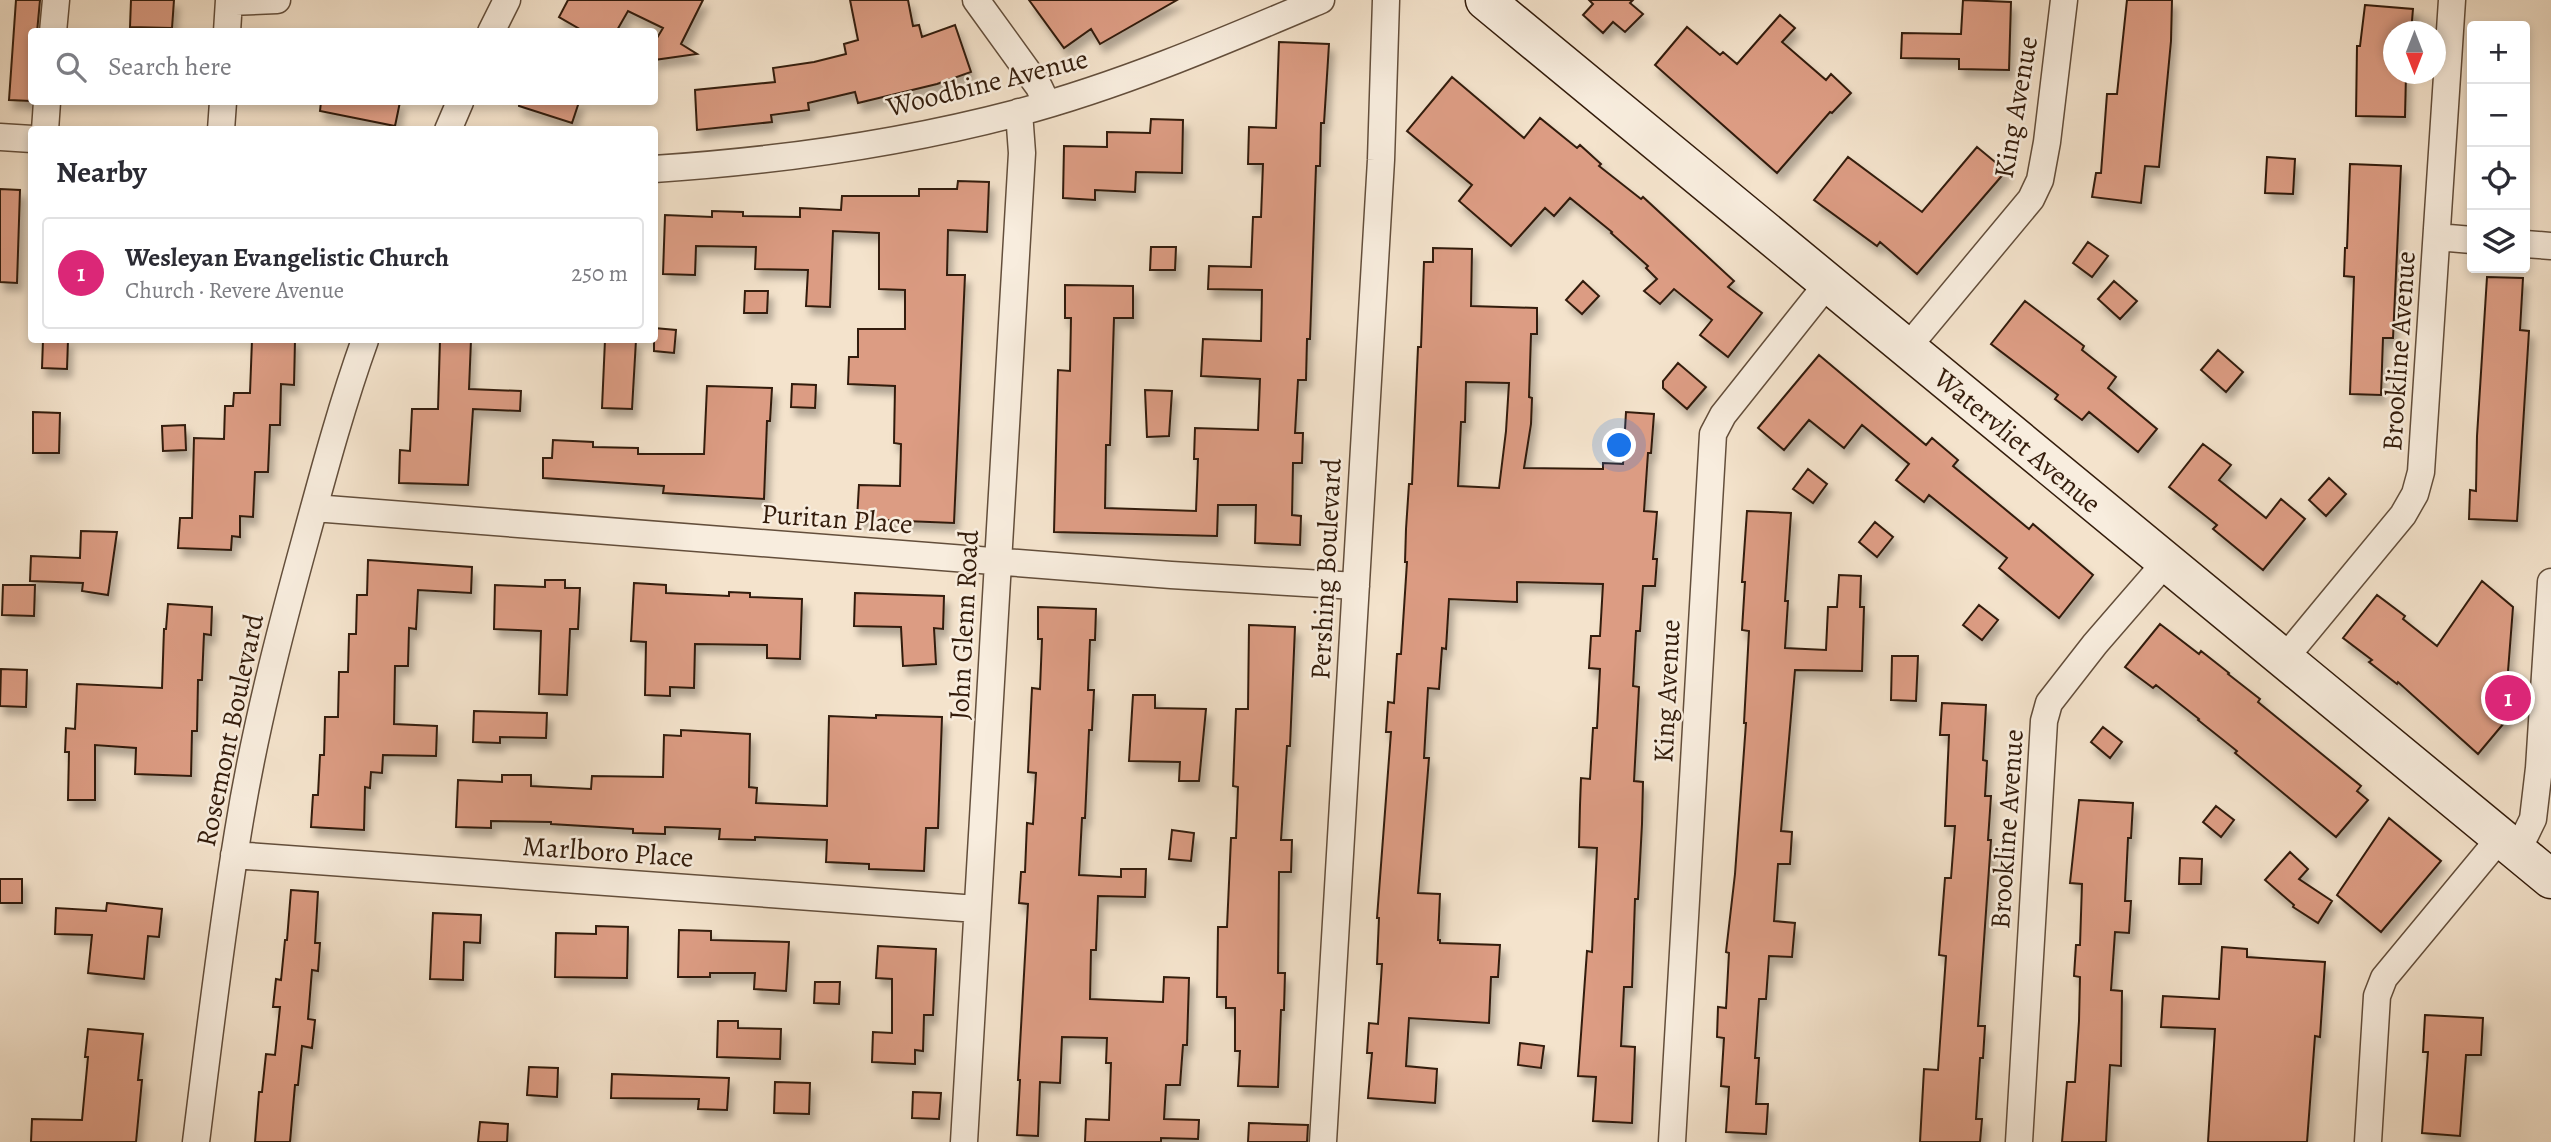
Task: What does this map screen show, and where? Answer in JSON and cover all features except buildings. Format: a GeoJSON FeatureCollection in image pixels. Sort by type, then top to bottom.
{"type":"FeatureCollection","features":[{"type":"Feature","properties":{"kind":"street"},"geometry":{"type":"LineString","coordinates":[[53,28],[56,0]]}},
{"type":"Feature","properties":{"kind":"street"},"geometry":{"type":"LineString","coordinates":[[227,28],[229,1],[277,0]]}},
{"type":"Feature","properties":{"kind":"street"},"geometry":{"type":"LineString","coordinates":[[493,28],[507,0]]}},
{"type":"Feature","properties":{"kind":"street"},"geometry":{"type":"LineString","coordinates":[[976,0],[1039,87],[1047,104]]}},
{"type":"Feature","properties":{"kind":"street","name":"Woodbine Avenue"},"geometry":{"type":"LineString","coordinates":[[658,169],[822,152],[1018,113],[1147,71],[1219,44],[1321,0]]}},
{"type":"Feature","properties":{"kind":"street","name":"Pershing Boulevard"},"geometry":{"type":"LineString","coordinates":[[1323,1142],[1380,174],[1386,0]]}},
{"type":"Feature","properties":{"kind":"street","name":"Watervliet Avenue"},"geometry":{"type":"LineString","coordinates":[[1487,0],[2551,879]]}},
{"type":"Feature","properties":{"kind":"street","name":"King Avenue"},"geometry":{"type":"LineString","coordinates":[[1907,348],[2031,199],[2040,180],[2064,0]]}},
{"type":"Feature","properties":{"kind":"street","name":"Brookline Avenue"},"geometry":{"type":"LineString","coordinates":[[2284,659],[2403,515],[2415,494],[2421,472],[2452,0]]}},
{"type":"Feature","properties":{"kind":"street"},"geometry":{"type":"LineString","coordinates":[[45,126],[47,105]]}},
{"type":"Feature","properties":{"kind":"street"},"geometry":{"type":"LineString","coordinates":[[221,126],[223,105]]}},
{"type":"Feature","properties":{"kind":"street"},"geometry":{"type":"LineString","coordinates":[[450,126],[459,105]]}},
{"type":"Feature","properties":{"kind":"street","name":"John Glenn Road"},"geometry":{"type":"LineString","coordinates":[[964,1142],[1022,153],[1018,113]]}},
{"type":"Feature","properties":{"kind":"street"},"geometry":{"type":"LineString","coordinates":[[0,137],[28,139]]}},
{"type":"Feature","properties":{"kind":"street"},"geometry":{"type":"LineString","coordinates":[[2437,237],[2467,240]]}},
{"type":"Feature","properties":{"kind":"street"},"geometry":{"type":"LineString","coordinates":[[2530,244],[2551,246]]}},
{"type":"Feature","properties":{"kind":"street","name":"King Avenue"},"geometry":{"type":"LineString","coordinates":[[1672,1142],[1713,434],[1723,415],[1828,283]]}},
{"type":"Feature","properties":{"kind":"street","name":"Rosemont Boulevard"},"geometry":{"type":"LineString","coordinates":[[196,1142],[234,855],[266,688],[314,508],[364,343]]}},
{"type":"Feature","properties":{"kind":"street","name":"Puritan Place"},"geometry":{"type":"LineString","coordinates":[[314,508],[1171,575],[1356,586]]}},
{"type":"Feature","properties":{"kind":"street","name":"Brookline Avenue"},"geometry":{"type":"LineString","coordinates":[[2019,1142],[2044,721],[2049,703],[2095,644],[2166,562]]}},
{"type":"Feature","properties":{"kind":"street"},"geometry":{"type":"LineString","coordinates":[[2368,1142],[2377,996],[2384,978],[2533,819],[2539,768],[2551,582]]}},
{"type":"Feature","properties":{"kind":"street","name":"Marlboro Place"},"geometry":{"type":"LineString","coordinates":[[234,855],[977,909]]}},
{"type":"Feature","properties":{"kind":"place","name":"Wesleyan Evangelistic Church"},"geometry":{"type":"Point","coordinates":[2508,698]}}]}
